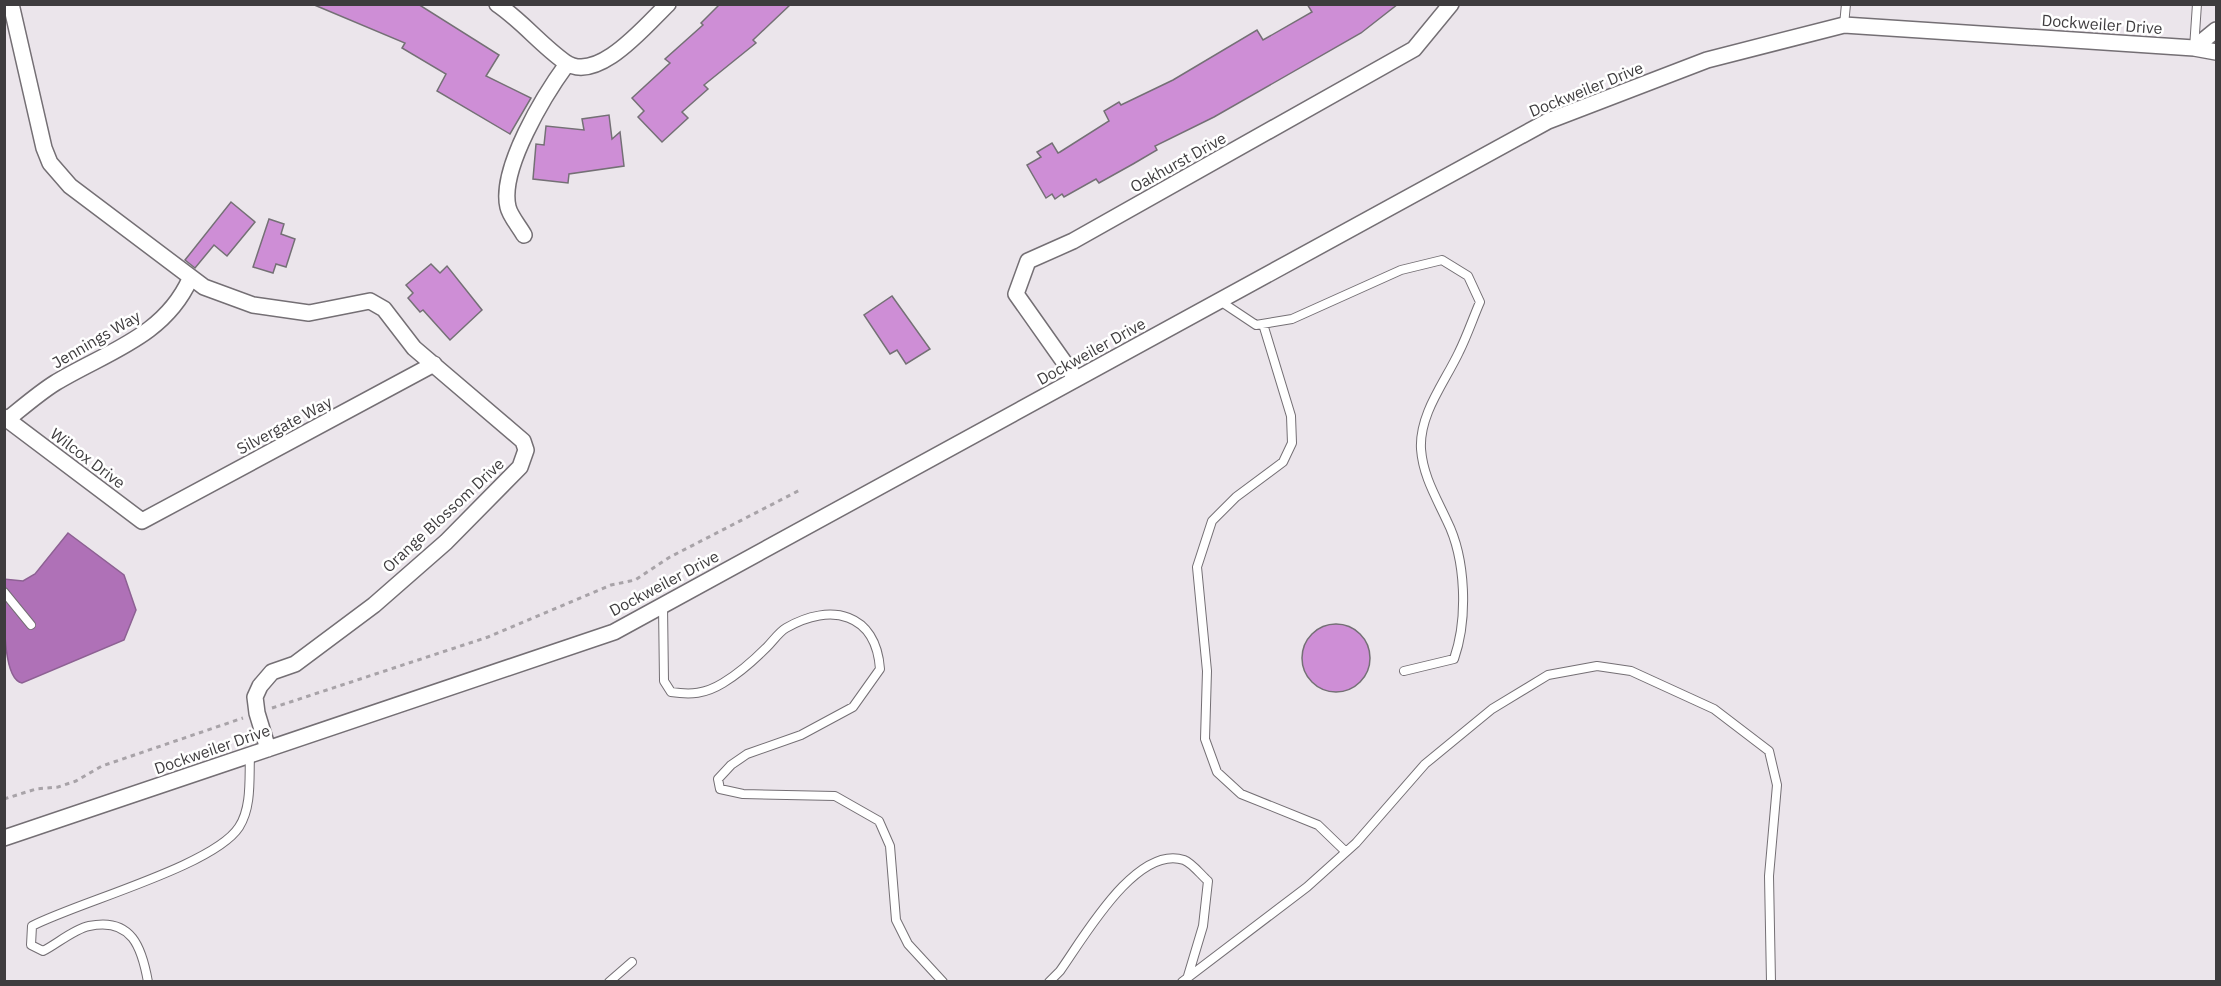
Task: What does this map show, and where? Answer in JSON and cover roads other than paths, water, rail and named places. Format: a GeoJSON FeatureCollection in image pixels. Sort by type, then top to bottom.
{"type":"FeatureCollection","features":[{"type":"Feature","properties":{"kind":"street","name":"Orange Blossom Drive"},"geometry":{"type":"LineString","coordinates":[[11,4],[38,131],[50,163],[78,192],[190,279],[237,301],[294,312],[327,311],[370,301],[384,309],[414,348],[523,441],[526,450],[520,467],[446,542],[374,605],[295,664],[272,672],[257,691],[257,713],[268,749]]}},
{"type":"Feature","properties":{"kind":"street"},"geometry":{"type":"LineString","coordinates":[[497,4],[567,64],[587,68],[606,61],[668,4]]}},
{"type":"Feature","properties":{"kind":"street","name":"Oakhurst Drive"},"geometry":{"type":"LineString","coordinates":[[1076,379],[1016,294],[1028,261],[1073,241],[1414,50],[1451,4]]}},
{"type":"Feature","properties":{"kind":"street","name":"Dockweiler Drive"},"geometry":{"type":"LineString","coordinates":[[4,838],[614,632],[1548,122],[1707,60],[1844,25],[2193,48],[2217,52]]}},
{"type":"Feature","properties":{"kind":"street"},"geometry":{"type":"LineString","coordinates":[[2193,48],[2217,30]]}},
{"type":"Feature","properties":{"kind":"street"},"geometry":{"type":"LineString","coordinates":[[524,235],[508,209],[506,184],[543,96],[567,64]]}},
{"type":"Feature","properties":{"kind":"street","name":"Jennings Way"},"geometry":{"type":"LineString","coordinates":[[6,418],[54,384],[150,331],[174,305],[190,279]]}},
{"type":"Feature","properties":{"kind":"street","name":"Silvergate Way"},"geometry":{"type":"LineString","coordinates":[[152,517],[434,364]]}},
{"type":"Feature","properties":{"kind":"street","name":"Wilcox Drive"},"geometry":{"type":"LineString","coordinates":[[6,418],[138,519],[142,521],[152,517]]}},
{"type":"Feature","properties":{"kind":"lane"},"geometry":{"type":"LineString","coordinates":[[1844,25],[1846,4]]}},
{"type":"Feature","properties":{"kind":"lane"},"geometry":{"type":"LineString","coordinates":[[2193,48],[2197,4]]}},
{"type":"Feature","properties":{"kind":"lane"},"geometry":{"type":"LineString","coordinates":[[1220,301],[1256,325],[1292,319],[1401,270],[1442,260],[1468,276],[1479,302],[1459,353],[1431,404],[1421,448],[1431,490],[1448,522],[1462,565],[1460,640],[1454,659],[1404,671]]}},
{"type":"Feature","properties":{"kind":"lane"},"geometry":{"type":"LineString","coordinates":[[1263,324],[1291,416],[1292,443],[1283,462],[1236,497],[1212,521],[1197,567],[1207,671],[1205,739],[1217,772],[1240,794],[1318,825],[1346,852]]}},
{"type":"Feature","properties":{"kind":"lane"},"geometry":{"type":"LineString","coordinates":[[4,592],[31,625]]}},
{"type":"Feature","properties":{"kind":"lane"},"geometry":{"type":"LineString","coordinates":[[663,605],[664,681],[671,692],[696,696],[724,682],[764,650],[785,628],[825,615],[852,617],[866,627],[875,642],[880,669],[853,707],[801,735],[747,754],[730,765],[718,779],[720,789],[743,794],[835,796],[879,821],[890,846],[896,920],[908,944],[943,981]]}},
{"type":"Feature","properties":{"kind":"lane"},"geometry":{"type":"LineString","coordinates":[[1185,979],[1280,909],[1346,852],[1425,764],[1492,709],[1548,675],[1597,666],[1631,671],[1714,709],[1769,751],[1778,785],[1769,876],[1771,981]]}},
{"type":"Feature","properties":{"kind":"lane"},"geometry":{"type":"LineString","coordinates":[[148,981],[144,959],[134,936],[124,931],[115,927],[89,926],[43,951],[32,945],[32,926],[186,864],[223,842],[238,828],[247,809],[250,755]]}},
{"type":"Feature","properties":{"kind":"lane"},"geometry":{"type":"LineString","coordinates":[[1049,981],[1060,971],[1120,887],[1160,859],[1184,860],[1208,881],[1203,926],[1185,979]]}},
{"type":"Feature","properties":{"kind":"lane"},"geometry":{"type":"LineString","coordinates":[[609,981],[632,962]]}}]}
